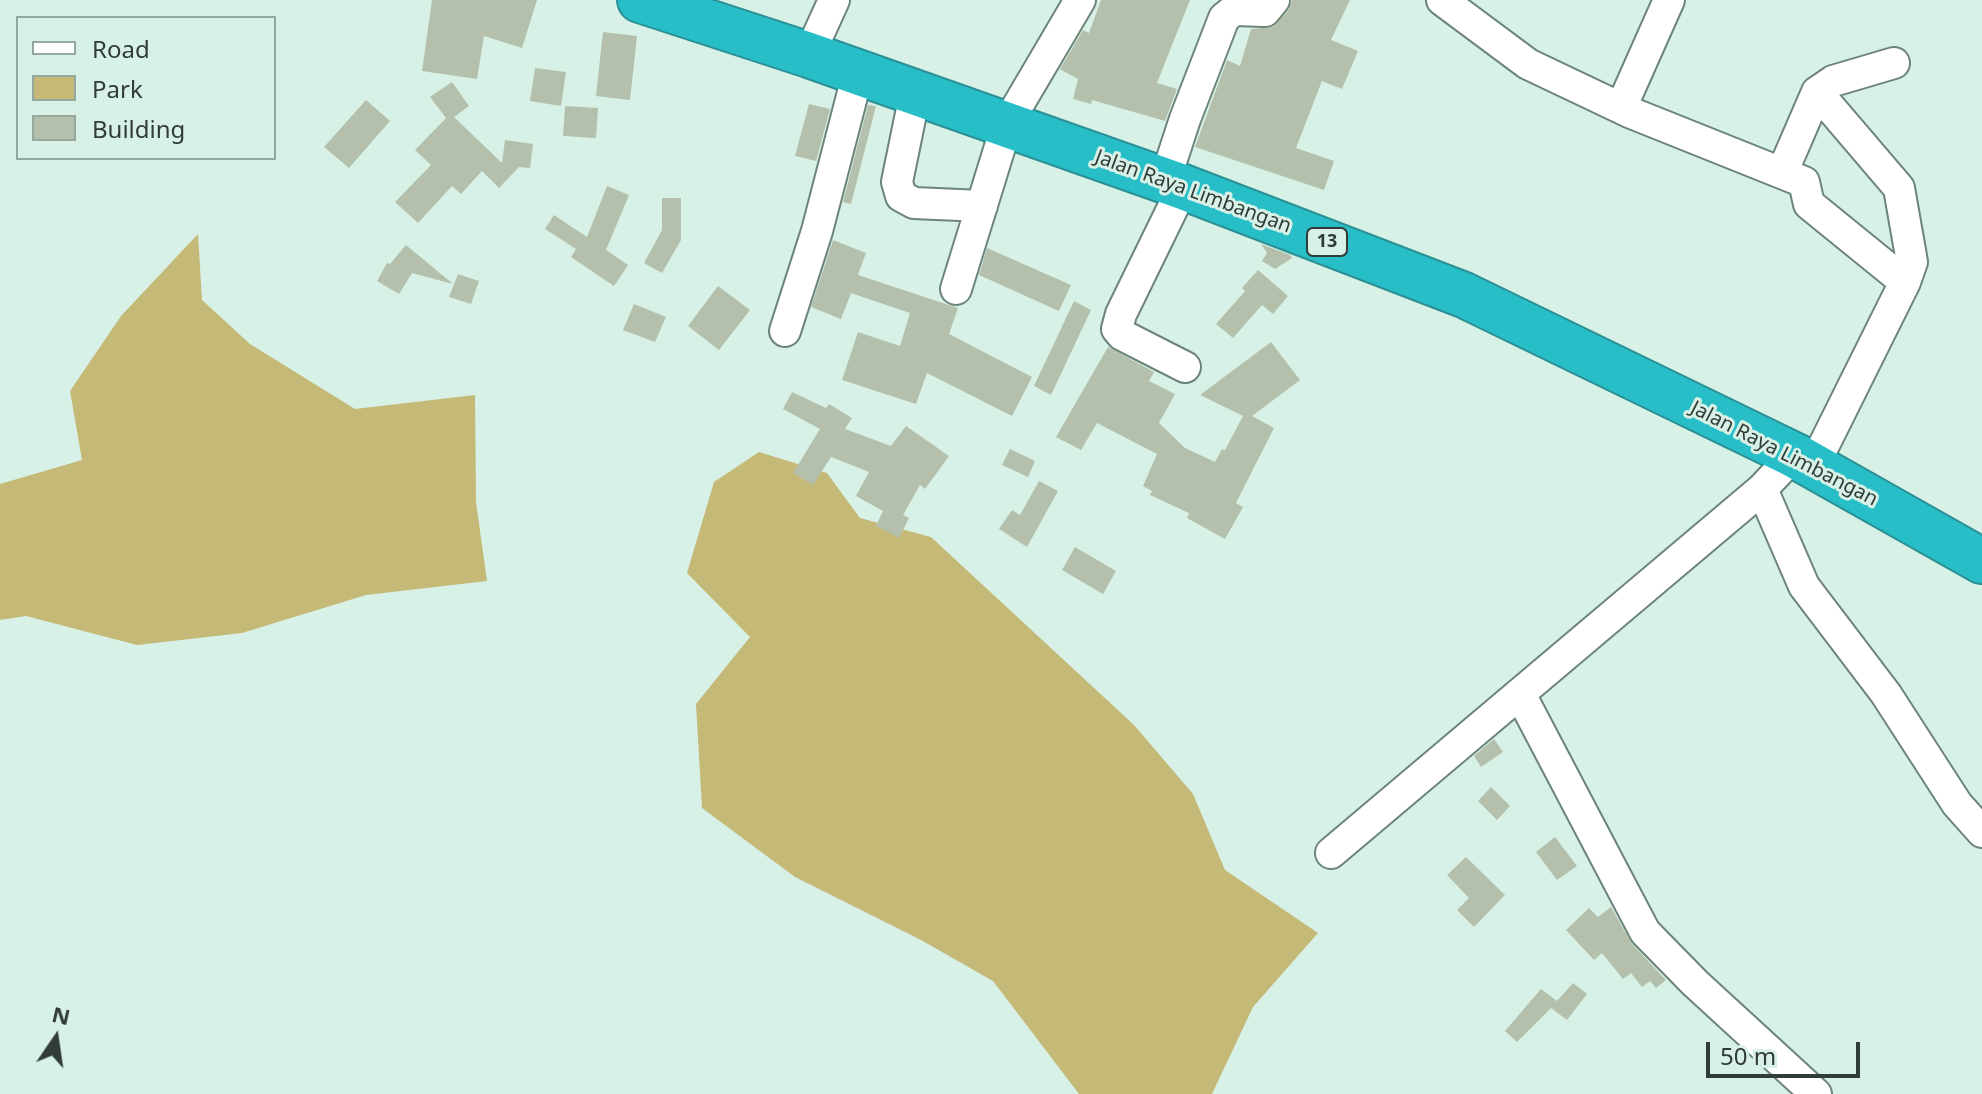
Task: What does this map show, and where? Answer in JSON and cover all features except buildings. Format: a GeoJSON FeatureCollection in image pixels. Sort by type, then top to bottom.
{"type":"FeatureCollection","features":[{"type":"Feature","properties":{"kind":"highway","name":"Jalan Raya Limbangan"},"geometry":{"type":"LineString","coordinates":[[640,0],[1007,124],[1464,295],[1804,460],[1982,561]]}},
{"type":"Feature","properties":{"kind":"street"},"geometry":{"type":"LineString","coordinates":[[809,55],[834,0]]}},
{"type":"Feature","properties":{"kind":"street"},"geometry":{"type":"LineString","coordinates":[[956,289],[1007,124],[1080,0]]}},
{"type":"Feature","properties":{"kind":"street"},"geometry":{"type":"LineString","coordinates":[[1185,367],[1122,335],[1117,329],[1174,184],[1224,18],[1234,10],[1265,11],[1274,0]]}},
{"type":"Feature","properties":{"kind":"street"},"geometry":{"type":"LineString","coordinates":[[1442,0],[1528,64],[1621,108],[1806,184],[1809,204],[1905,282]]}},
{"type":"Feature","properties":{"kind":"street"},"geometry":{"type":"LineString","coordinates":[[1621,108],[1669,0]]}},
{"type":"Feature","properties":{"kind":"street"},"geometry":{"type":"LineString","coordinates":[[1782,173],[1817,92],[1833,81],[1894,63]]}},
{"type":"Feature","properties":{"kind":"street"},"geometry":{"type":"LineString","coordinates":[[785,331],[825,203],[858,73]]}},
{"type":"Feature","properties":{"kind":"street"},"geometry":{"type":"LineString","coordinates":[[1331,853],[1762,489],[1804,460],[1905,282],[1912,262],[1901,193],[1890,175],[1817,92]]}},
{"type":"Feature","properties":{"kind":"street"},"geometry":{"type":"LineString","coordinates":[[915,94],[897,182],[901,196],[914,203],[982,206]]}},
{"type":"Feature","properties":{"kind":"street"},"geometry":{"type":"LineString","coordinates":[[1762,489],[1804,586],[1886,694],[1957,804],[1982,832]]}},
{"type":"Feature","properties":{"kind":"street"},"geometry":{"type":"LineString","coordinates":[[1520,694],[1645,932],[1695,983],[1816,1094]]}},
{"type":"Feature","properties":{"kind":"green space"},"geometry":{"type":"Polygon","coordinates":[[[198,234],[202,300],[250,344],[355,409],[475,395],[476,502],[487,581],[366,595],[242,633],[137,645],[26,616],[0,620],[0,484],[82,460],[70,391],[121,316],[198,234]]]}},
{"type":"Feature","properties":{"kind":"green space"},"geometry":{"type":"Polygon","coordinates":[[[759,452],[827,473],[860,518],[931,537],[1134,725],[1193,794],[1225,870],[1318,933],[1253,1007],[1212,1094],[1079,1094],[993,981],[921,940],[795,877],[702,808],[696,704],[750,637],[687,573],[714,482],[759,452]]]}}]}
